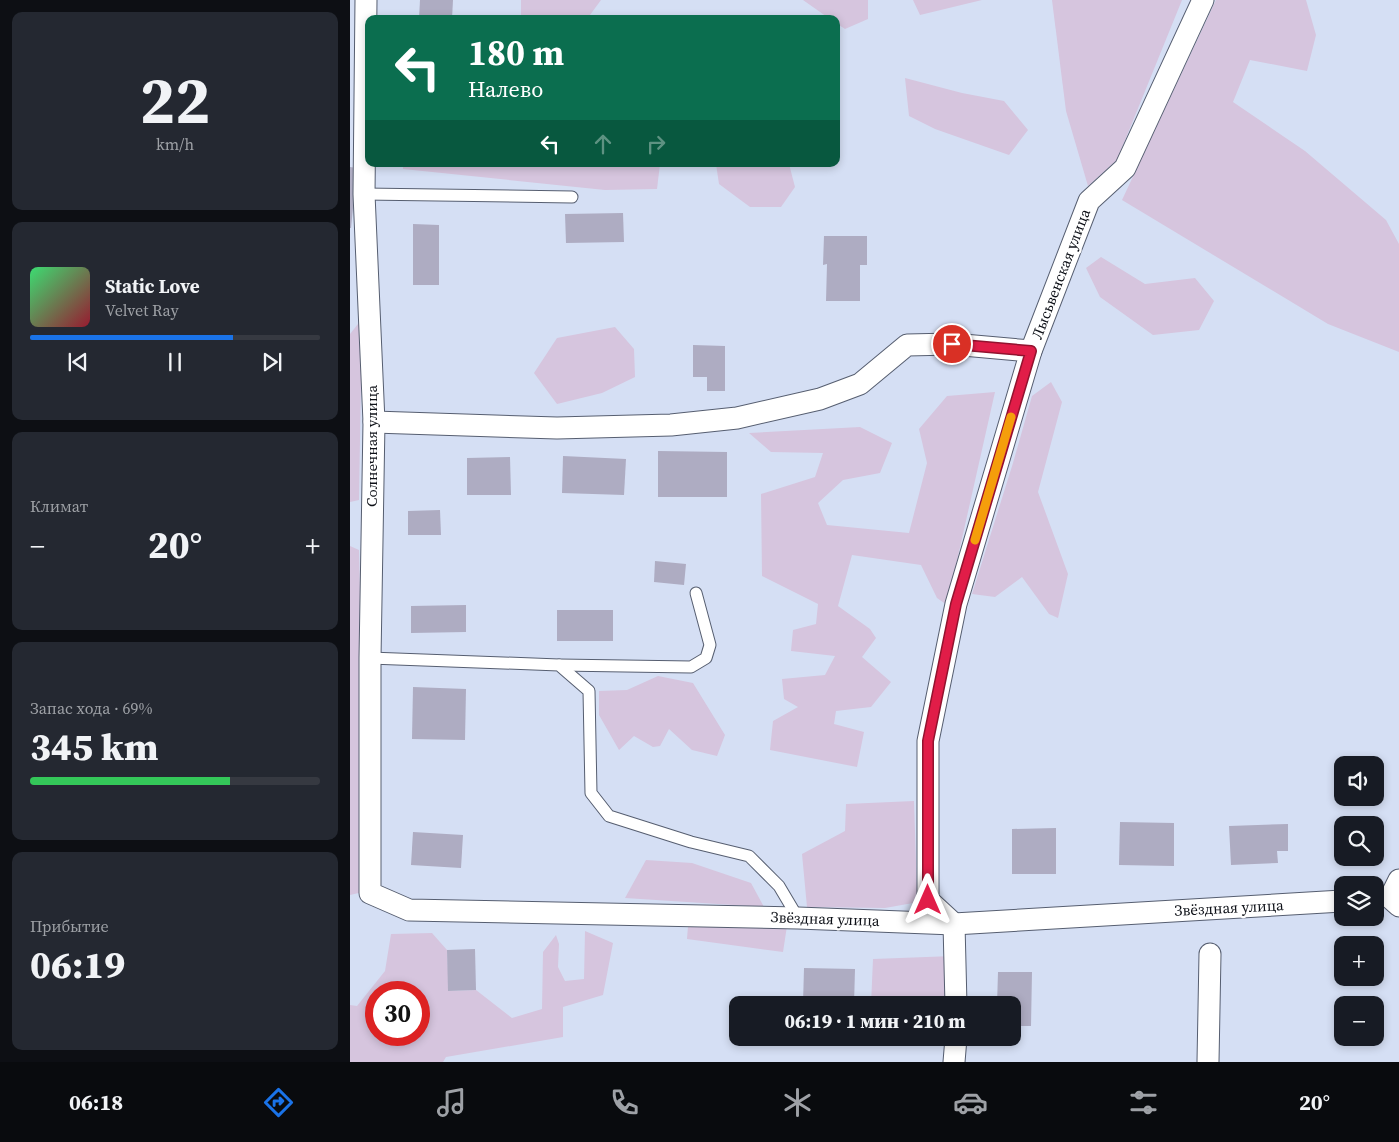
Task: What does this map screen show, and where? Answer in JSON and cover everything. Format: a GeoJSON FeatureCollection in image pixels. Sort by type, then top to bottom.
{"type":"FeatureCollection","features":[{"type":"Feature","properties":{"kind":"street","name":"Солнечная улица"},"geometry":{"type":"LineString","coordinates":[[366,0],[366,15]]}},
{"type":"Feature","properties":{"kind":"street","name":"Лысьвенская улица"},"geometry":{"type":"LineString","coordinates":[[954,924],[928,900],[928,741],[956,604],[1031,351],[1089,201],[1125,168],[1204,0]]}},
{"type":"Feature","properties":{"kind":"street","name":"Солнечная улица"},"geometry":{"type":"LineString","coordinates":[[365,97],[364,194],[374,422],[370,658],[370,893]]}},
{"type":"Feature","properties":{"kind":"street"},"geometry":{"type":"LineString","coordinates":[[374,422],[557,428],[670,424],[737,418],[820,399],[860,384],[907,345],[952,344],[1031,351]]}},
{"type":"Feature","properties":{"kind":"street","name":"Звёздная улица"},"geometry":{"type":"LineString","coordinates":[[370,893],[409,910],[798,918],[954,924],[1334,901]]}},
{"type":"Feature","properties":{"kind":"street"},"geometry":{"type":"LineString","coordinates":[[954,924],[956,996]]}},
{"type":"Feature","properties":{"kind":"street"},"geometry":{"type":"LineString","coordinates":[[1208,1062],[1210,954]]}},
{"type":"Feature","properties":{"kind":"street"},"geometry":{"type":"LineString","coordinates":[[954,1062],[955,1046]]}},
{"type":"Feature","properties":{"kind":"lane"},"geometry":{"type":"LineString","coordinates":[[364,194],[572,197]]}},
{"type":"Feature","properties":{"kind":"lane"},"geometry":{"type":"LineString","coordinates":[[370,658],[559,665],[691,667],[706,658],[710,645],[696,593]]}},
{"type":"Feature","properties":{"kind":"lane"},"geometry":{"type":"LineString","coordinates":[[559,665],[589,691],[591,793],[609,816],[691,842],[749,856],[779,886],[798,918]]}},
{"type":"Feature","properties":{"kind":"shaded area"},"geometry":{"type":"Polygon","coordinates":[[[521,0],[601,0],[590,15],[521,15],[521,0]]]}},
{"type":"Feature","properties":{"kind":"shaded area"},"geometry":{"type":"Polygon","coordinates":[[[803,0],[868,0],[868,19],[845,29],[840,26],[840,15],[824,15],[803,0]]]}},
{"type":"Feature","properties":{"kind":"shaded area"},"geometry":{"type":"Polygon","coordinates":[[[913,0],[982,0],[920,15],[913,0]]]}},
{"type":"Feature","properties":{"kind":"shaded area"},"geometry":{"type":"Polygon","coordinates":[[[1052,0],[1182,0],[1117,160],[1088,186],[1066,111],[1052,0]]]}},
{"type":"Feature","properties":{"kind":"shaded area"},"geometry":{"type":"Polygon","coordinates":[[[1216,0],[1306,0],[1316,35],[1307,71],[1250,60],[1233,102],[1305,151],[1386,220],[1399,244],[1399,352],[1328,324],[1122,200],[1216,0]]]}},
{"type":"Feature","properties":{"kind":"shaded area"},"geometry":{"type":"Polygon","coordinates":[[[905,78],[962,93],[1004,101],[1028,130],[1009,155],[935,129],[909,116],[905,78]]]}},
{"type":"Feature","properties":{"kind":"shaded area"},"geometry":{"type":"Polygon","coordinates":[[[403,167],[660,167],[657,189],[605,190],[403,169],[403,167]]]}},
{"type":"Feature","properties":{"kind":"shaded area"},"geometry":{"type":"Polygon","coordinates":[[[716,167],[790,167],[795,187],[781,207],[750,207],[719,184],[716,167]]]}},
{"type":"Feature","properties":{"kind":"shaded area"},"geometry":{"type":"Polygon","coordinates":[[[1101,257],[1145,284],[1195,278],[1214,301],[1199,330],[1153,335],[1100,297],[1086,268],[1101,257]]]}},
{"type":"Feature","properties":{"kind":"shaded area"},"geometry":{"type":"Polygon","coordinates":[[[362,319],[359,500],[350,502],[350,334],[362,319]]]}},
{"type":"Feature","properties":{"kind":"shaded area"},"geometry":{"type":"Polygon","coordinates":[[[615,327],[634,349],[635,377],[602,393],[557,404],[534,373],[557,338],[615,327]]]}},
{"type":"Feature","properties":{"kind":"shaded area"},"geometry":{"type":"Polygon","coordinates":[[[1051,382],[1062,402],[1038,492],[1068,574],[1058,618],[1049,614],[1022,577],[995,597],[972,594],[1032,396],[1051,382]]]}},
{"type":"Feature","properties":{"kind":"shaded area"},"geometry":{"type":"Polygon","coordinates":[[[995,392],[947,605],[937,598],[921,565],[852,555],[838,606],[870,629],[876,638],[862,657],[891,682],[871,707],[836,711],[834,724],[864,732],[857,767],[770,750],[773,721],[798,707],[784,699],[782,679],[825,675],[835,656],[791,651],[793,630],[816,624],[818,604],[762,576],[761,494],[815,477],[823,453],[771,452],[749,433],[860,427],[892,443],[880,473],[843,480],[818,503],[827,525],[909,533],[927,463],[919,429],[947,396],[995,392]]]}},
{"type":"Feature","properties":{"kind":"shaded area"},"geometry":{"type":"Polygon","coordinates":[[[350,546],[359,550],[364,750],[363,892],[350,895],[350,546]]]}},
{"type":"Feature","properties":{"kind":"shaded area"},"geometry":{"type":"Polygon","coordinates":[[[658,676],[693,683],[725,735],[717,756],[692,750],[669,729],[660,746],[653,747],[634,736],[619,750],[599,715],[599,691],[627,690],[658,676]]]}},
{"type":"Feature","properties":{"kind":"shaded area"},"geometry":{"type":"Polygon","coordinates":[[[914,801],[917,892],[913,903],[885,908],[807,907],[802,854],[845,831],[846,804],[914,801]]]}},
{"type":"Feature","properties":{"kind":"shaded area"},"geometry":{"type":"Polygon","coordinates":[[[646,860],[692,863],[751,883],[764,907],[625,898],[646,860]]]}},
{"type":"Feature","properties":{"kind":"shaded area"},"geometry":{"type":"Polygon","coordinates":[[[688,926],[787,926],[783,952],[687,939],[688,926]]]}},
{"type":"Feature","properties":{"kind":"shaded area"},"geometry":{"type":"Polygon","coordinates":[[[585,931],[613,943],[603,995],[563,1007],[563,1037],[446,1057],[443,1062],[350,1062],[350,1005],[357,1006],[365,996],[365,1046],[430,1046],[430,981],[377,981],[385,971],[391,934],[432,933],[447,950],[449,991],[476,990],[512,1018],[542,1009],[543,952],[556,935],[559,944],[558,967],[565,981],[584,979],[585,931]]]}},
{"type":"Feature","properties":{"kind":"shaded area"},"geometry":{"type":"Polygon","coordinates":[[[953,956],[947,996],[871,996],[873,959],[953,956]]]}},
{"type":"Feature","properties":{"kind":"building"},"geometry":{"type":"Polygon","coordinates":[[[420,0],[453,0],[452,15],[419,15],[420,0]]]}},
{"type":"Feature","properties":{"kind":"building"},"geometry":{"type":"Polygon","coordinates":[[[350,167],[357,168],[351,228],[350,228],[350,167]]]}},
{"type":"Feature","properties":{"kind":"building"},"geometry":{"type":"Polygon","coordinates":[[[623,213],[624,242],[566,243],[565,214],[623,213]]]}},
{"type":"Feature","properties":{"kind":"building"},"geometry":{"type":"Polygon","coordinates":[[[413,224],[439,225],[439,285],[413,285],[413,224]]]}},
{"type":"Feature","properties":{"kind":"building"},"geometry":{"type":"Polygon","coordinates":[[[824,236],[867,236],[867,265],[860,265],[860,301],[826,301],[827,264],[823,265],[824,236]]]}},
{"type":"Feature","properties":{"kind":"building"},"geometry":{"type":"Polygon","coordinates":[[[693,345],[725,346],[725,391],[707,391],[707,377],[693,377],[693,345]]]}},
{"type":"Feature","properties":{"kind":"building"},"geometry":{"type":"Polygon","coordinates":[[[658,451],[727,452],[727,497],[658,497],[658,451]]]}},
{"type":"Feature","properties":{"kind":"building"},"geometry":{"type":"Polygon","coordinates":[[[563,456],[626,459],[624,495],[562,493],[563,456]]]}},
{"type":"Feature","properties":{"kind":"building"},"geometry":{"type":"Polygon","coordinates":[[[510,457],[511,495],[467,495],[467,458],[510,457]]]}},
{"type":"Feature","properties":{"kind":"building"},"geometry":{"type":"Polygon","coordinates":[[[440,510],[441,535],[408,535],[408,511],[440,510]]]}},
{"type":"Feature","properties":{"kind":"building"},"geometry":{"type":"Polygon","coordinates":[[[655,561],[686,564],[684,585],[654,582],[655,561]]]}},
{"type":"Feature","properties":{"kind":"building"},"geometry":{"type":"Polygon","coordinates":[[[466,605],[466,632],[411,633],[411,606],[466,605]]]}},
{"type":"Feature","properties":{"kind":"building"},"geometry":{"type":"Polygon","coordinates":[[[557,610],[613,610],[613,641],[557,641],[557,610]]]}},
{"type":"Feature","properties":{"kind":"building"},"geometry":{"type":"Polygon","coordinates":[[[413,687],[466,689],[465,740],[412,739],[413,687]]]}},
{"type":"Feature","properties":{"kind":"building"},"geometry":{"type":"Polygon","coordinates":[[[1120,822],[1174,823],[1174,866],[1119,865],[1120,822]]]}},
{"type":"Feature","properties":{"kind":"building"},"geometry":{"type":"Polygon","coordinates":[[[1288,824],[1288,851],[1277,851],[1278,863],[1231,865],[1229,826],[1288,824]]]}},
{"type":"Feature","properties":{"kind":"building"},"geometry":{"type":"Polygon","coordinates":[[[1056,828],[1056,874],[1012,874],[1012,829],[1056,828]]]}},
{"type":"Feature","properties":{"kind":"building"},"geometry":{"type":"Polygon","coordinates":[[[413,832],[463,835],[461,868],[411,865],[413,832]]]}},
{"type":"Feature","properties":{"kind":"building"},"geometry":{"type":"Polygon","coordinates":[[[475,949],[476,990],[448,991],[447,950],[475,949]]]}},
{"type":"Feature","properties":{"kind":"building"},"geometry":{"type":"Polygon","coordinates":[[[804,968],[855,969],[854,996],[803,996],[804,968]]]}},
{"type":"Feature","properties":{"kind":"building"},"geometry":{"type":"Polygon","coordinates":[[[998,972],[1032,972],[1031,1026],[1021,1026],[1021,996],[997,996],[998,972]]]}},
{"type":"Feature","properties":{"kind":"slow traffic"},"geometry":{"type":"LineString","coordinates":[[975,540],[1011,417]]}},
{"type":"Feature","properties":{"kind":"route"},"geometry":{"type":"LineString","coordinates":[[928,900],[928,741],[956,604],[1031,351],[952,344]]}}]}
